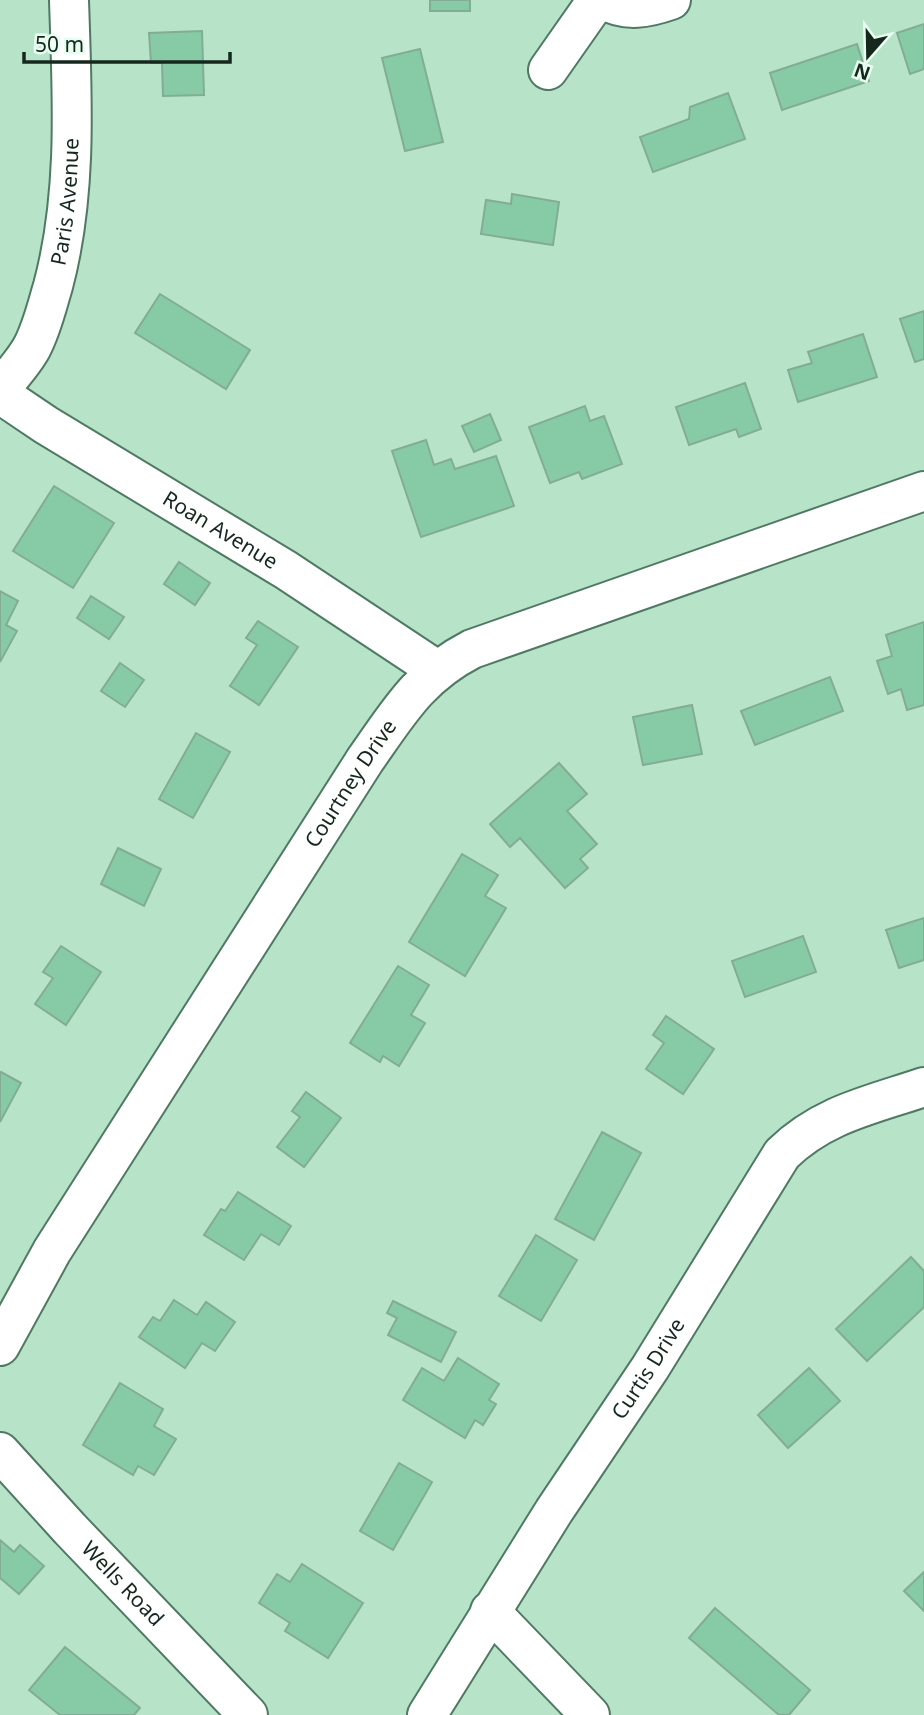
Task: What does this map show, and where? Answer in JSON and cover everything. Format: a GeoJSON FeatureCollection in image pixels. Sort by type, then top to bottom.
{"type":"FeatureCollection","features":[{"type":"Feature","properties":{"kind":"street","name":"Paris Avenue"},"geometry":{"type":"LineString","coordinates":[[0,392],[32,347],[62,254],[70,197],[72,87],[69,0]]}},
{"type":"Feature","properties":{"kind":"street"},"geometry":{"type":"LineString","coordinates":[[548,70],[597,0]]}},
{"type":"Feature","properties":{"kind":"street"},"geometry":{"type":"LineString","coordinates":[[604,0],[624,8],[640,9],[671,0]]}},
{"type":"Feature","properties":{"kind":"street","name":"Roan Avenue"},"geometry":{"type":"LineString","coordinates":[[0,392],[46,425],[286,570],[437,670]]}},
{"type":"Feature","properties":{"kind":"street","name":"Courtney Drive"},"geometry":{"type":"LineString","coordinates":[[0,1346],[52,1251],[365,760],[410,695],[437,670],[472,649],[924,491]]}},
{"type":"Feature","properties":{"kind":"street","name":"Curtis Drive"},"geometry":{"type":"LineString","coordinates":[[427,1715],[490,1611],[650,1368],[782,1154],[799,1137],[819,1124],[924,1087]]}},
{"type":"Feature","properties":{"kind":"street","name":"Wells Road"},"geometry":{"type":"LineString","coordinates":[[0,1452],[248,1715]]}},
{"type":"Feature","properties":{"kind":"street"},"geometry":{"type":"LineString","coordinates":[[490,1611],[590,1715]]}},
{"type":"Feature","properties":{"kind":"building"},"geometry":{"type":"Polygon","coordinates":[[[430,0],[470,0],[470,11],[430,11],[430,0]]]}},
{"type":"Feature","properties":{"kind":"building"},"geometry":{"type":"Polygon","coordinates":[[[924,24],[924,69],[910,74],[897,33],[924,24]]]}},
{"type":"Feature","properties":{"kind":"building"},"geometry":{"type":"Polygon","coordinates":[[[202,31],[204,95],[163,96],[162,63],[151,63],[149,33],[202,31]]]}},
{"type":"Feature","properties":{"kind":"building"},"geometry":{"type":"Polygon","coordinates":[[[857,44],[869,81],[782,110],[770,73],[857,44]]]}},
{"type":"Feature","properties":{"kind":"building"},"geometry":{"type":"Polygon","coordinates":[[[420,49],[443,142],[405,151],[382,58],[420,49]]]}},
{"type":"Feature","properties":{"kind":"building"},"geometry":{"type":"Polygon","coordinates":[[[728,93],[745,139],[653,172],[640,137],[689,119],[690,107],[728,93]]]}},
{"type":"Feature","properties":{"kind":"building"},"geometry":{"type":"Polygon","coordinates":[[[512,194],[559,202],[553,245],[481,234],[486,200],[511,204],[512,194]]]}},
{"type":"Feature","properties":{"kind":"building"},"geometry":{"type":"Polygon","coordinates":[[[160,294],[250,350],[226,389],[135,333],[160,294]]]}},
{"type":"Feature","properties":{"kind":"building"},"geometry":{"type":"Polygon","coordinates":[[[924,311],[924,359],[915,362],[900,319],[924,311]]]}},
{"type":"Feature","properties":{"kind":"building"},"geometry":{"type":"Polygon","coordinates":[[[863,334],[877,377],[798,402],[788,370],[812,363],[808,352],[863,334]]]}},
{"type":"Feature","properties":{"kind":"building"},"geometry":{"type":"Polygon","coordinates":[[[745,383],[761,429],[739,437],[736,429],[689,445],[676,407],[745,383]]]}},
{"type":"Feature","properties":{"kind":"building"},"geometry":{"type":"Polygon","coordinates":[[[585,406],[590,421],[604,416],[622,464],[582,479],[579,472],[550,483],[529,427],[585,406]]]}},
{"type":"Feature","properties":{"kind":"building"},"geometry":{"type":"Polygon","coordinates":[[[490,414],[501,440],[474,452],[462,426],[490,414]]]}},
{"type":"Feature","properties":{"kind":"building"},"geometry":{"type":"Polygon","coordinates":[[[426,440],[434,465],[451,459],[455,469],[496,456],[514,506],[421,537],[392,451],[426,440]]]}},
{"type":"Feature","properties":{"kind":"building"},"geometry":{"type":"Polygon","coordinates":[[[54,486],[114,523],[73,588],[13,551],[54,486]]]}},
{"type":"Feature","properties":{"kind":"building"},"geometry":{"type":"Polygon","coordinates":[[[179,562],[210,583],[195,605],[164,584],[179,562]]]}},
{"type":"Feature","properties":{"kind":"building"},"geometry":{"type":"Polygon","coordinates":[[[0,591],[18,601],[6,625],[17,631],[0,662],[0,591]]]}},
{"type":"Feature","properties":{"kind":"building"},"geometry":{"type":"Polygon","coordinates":[[[91,596],[124,617],[109,639],[77,618],[91,596]]]}},
{"type":"Feature","properties":{"kind":"building"},"geometry":{"type":"Polygon","coordinates":[[[258,621],[298,647],[259,705],[230,686],[257,645],[246,638],[258,621]]]}},
{"type":"Feature","properties":{"kind":"building"},"geometry":{"type":"Polygon","coordinates":[[[924,622],[924,705],[907,710],[901,689],[888,694],[877,661],[892,656],[886,635],[924,622]]]}},
{"type":"Feature","properties":{"kind":"building"},"geometry":{"type":"Polygon","coordinates":[[[120,663],[144,680],[125,707],[101,691],[120,663]]]}},
{"type":"Feature","properties":{"kind":"building"},"geometry":{"type":"Polygon","coordinates":[[[830,677],[843,711],[755,745],[741,711],[830,677]]]}},
{"type":"Feature","properties":{"kind":"building"},"geometry":{"type":"Polygon","coordinates":[[[692,705],[702,754],[643,765],[633,717],[692,705]]]}},
{"type":"Feature","properties":{"kind":"building"},"geometry":{"type":"Polygon","coordinates":[[[196,733],[230,752],[193,818],[159,799],[196,733]]]}},
{"type":"Feature","properties":{"kind":"building"},"geometry":{"type":"Polygon","coordinates":[[[559,763],[587,794],[567,811],[597,844],[580,859],[588,868],[565,888],[520,838],[510,847],[490,824],[559,763]]]}},
{"type":"Feature","properties":{"kind":"building"},"geometry":{"type":"Polygon","coordinates":[[[118,848],[161,869],[144,906],[101,884],[118,848]]]}},
{"type":"Feature","properties":{"kind":"building"},"geometry":{"type":"Polygon","coordinates":[[[462,854],[498,875],[485,896],[506,908],[465,976],[409,942],[462,854]]]}},
{"type":"Feature","properties":{"kind":"building"},"geometry":{"type":"Polygon","coordinates":[[[924,918],[924,960],[899,968],[886,930],[924,918]]]}},
{"type":"Feature","properties":{"kind":"building"},"geometry":{"type":"Polygon","coordinates":[[[803,936],[816,972],[745,997],[732,961],[803,936]]]}},
{"type":"Feature","properties":{"kind":"building"},"geometry":{"type":"Polygon","coordinates":[[[61,946],[101,972],[66,1025],[35,1004],[53,978],[43,972],[61,946]]]}},
{"type":"Feature","properties":{"kind":"building"},"geometry":{"type":"Polygon","coordinates":[[[398,966],[429,985],[411,1015],[425,1023],[399,1066],[383,1056],[380,1062],[350,1043],[398,966]]]}},
{"type":"Feature","properties":{"kind":"building"},"geometry":{"type":"Polygon","coordinates":[[[666,1016],[714,1049],[683,1094],[646,1069],[664,1043],[653,1035],[666,1016]]]}},
{"type":"Feature","properties":{"kind":"building"},"geometry":{"type":"Polygon","coordinates":[[[0,1073],[21,1083],[0,1122],[0,1073]]]}},
{"type":"Feature","properties":{"kind":"building"},"geometry":{"type":"Polygon","coordinates":[[[306,1092],[341,1118],[304,1167],[277,1147],[300,1117],[292,1111],[306,1092]]]}},
{"type":"Feature","properties":{"kind":"building"},"geometry":{"type":"Polygon","coordinates":[[[602,1132],[641,1153],[594,1240],[555,1219],[602,1132]]]}},
{"type":"Feature","properties":{"kind":"building"},"geometry":{"type":"Polygon","coordinates":[[[238,1192],[291,1226],[279,1245],[261,1234],[244,1260],[204,1235],[221,1209],[225,1211],[238,1192]]]}},
{"type":"Feature","properties":{"kind":"building"},"geometry":{"type":"Polygon","coordinates":[[[536,1235],[577,1260],[541,1321],[499,1296],[536,1235]]]}},
{"type":"Feature","properties":{"kind":"building"},"geometry":{"type":"Polygon","coordinates":[[[911,1257],[924,1271],[924,1307],[867,1361],[836,1329],[911,1257]]]}},
{"type":"Feature","properties":{"kind":"building"},"geometry":{"type":"Polygon","coordinates":[[[174,1300],[197,1315],[206,1302],[235,1322],[215,1351],[202,1343],[185,1368],[139,1337],[153,1317],[160,1321],[174,1300]]]}},
{"type":"Feature","properties":{"kind":"building"},"geometry":{"type":"Polygon","coordinates":[[[393,1301],[456,1332],[441,1362],[388,1335],[397,1318],[387,1313],[393,1301]]]}},
{"type":"Feature","properties":{"kind":"building"},"geometry":{"type":"Polygon","coordinates":[[[458,1358],[499,1384],[489,1400],[496,1404],[483,1425],[475,1420],[465,1438],[403,1400],[422,1368],[444,1381],[458,1358]]]}},
{"type":"Feature","properties":{"kind":"building"},"geometry":{"type":"Polygon","coordinates":[[[809,1368],[840,1401],[788,1448],[758,1415],[809,1368]]]}},
{"type":"Feature","properties":{"kind":"building"},"geometry":{"type":"Polygon","coordinates":[[[120,1383],[163,1409],[154,1426],[176,1439],[154,1475],[138,1466],[133,1475],[83,1445],[120,1383]]]}},
{"type":"Feature","properties":{"kind":"building"},"geometry":{"type":"Polygon","coordinates":[[[399,1463],[432,1482],[393,1550],[360,1531],[399,1463]]]}},
{"type":"Feature","properties":{"kind":"building"},"geometry":{"type":"Polygon","coordinates":[[[0,1540],[14,1552],[20,1545],[44,1566],[19,1594],[0,1578],[0,1540]]]}},
{"type":"Feature","properties":{"kind":"building"},"geometry":{"type":"Polygon","coordinates":[[[302,1564],[363,1603],[328,1658],[285,1631],[290,1623],[259,1603],[277,1574],[290,1582],[302,1564]]]}},
{"type":"Feature","properties":{"kind":"building"},"geometry":{"type":"Polygon","coordinates":[[[924,1572],[924,1611],[904,1591],[924,1572]]]}},
{"type":"Feature","properties":{"kind":"building"},"geometry":{"type":"Polygon","coordinates":[[[715,1608],[810,1690],[789,1715],[779,1715],[689,1638],[715,1608]]]}},
{"type":"Feature","properties":{"kind":"building"},"geometry":{"type":"Polygon","coordinates":[[[65,1647],[140,1708],[134,1715],[60,1715],[29,1690],[65,1647]]]}}]}
